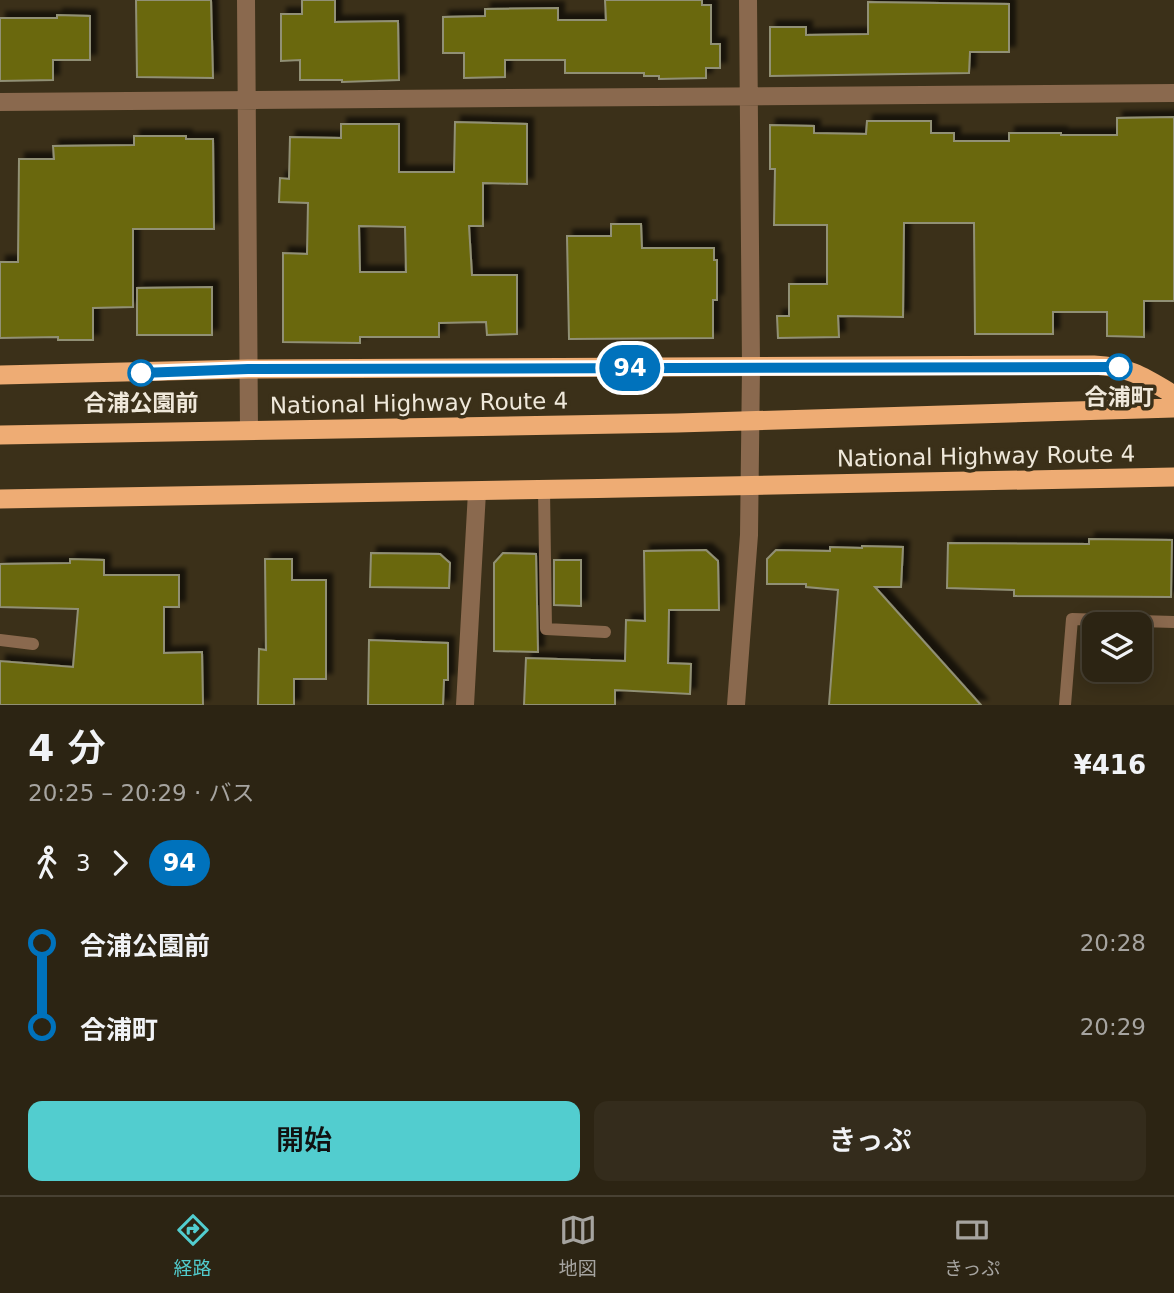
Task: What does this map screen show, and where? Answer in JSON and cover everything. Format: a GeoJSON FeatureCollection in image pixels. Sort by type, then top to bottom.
{"type":"FeatureCollection","features":[{"type":"Feature","properties":{"kind":"highway"},"geometry":{"type":"LineString","coordinates":[[0,375],[248,369],[1106,366],[1132,371],[1174,395]]}},
{"type":"Feature","properties":{"kind":"highway","name":"National Highway Route 4"},"geometry":{"type":"LineString","coordinates":[[0,435],[751,421],[1174,408]]}},
{"type":"Feature","properties":{"kind":"highway","name":"National Highway Route 4"},"geometry":{"type":"LineString","coordinates":[[0,499],[1174,477]]}},
{"type":"Feature","properties":{"kind":"street"},"geometry":{"type":"LineString","coordinates":[[246,0],[249,430]]}},
{"type":"Feature","properties":{"kind":"street"},"geometry":{"type":"LineString","coordinates":[[736,705],[749,535],[750,484],[748,0]]}},
{"type":"Feature","properties":{"kind":"street"},"geometry":{"type":"LineString","coordinates":[[0,102],[749,94],[1174,93]]}},
{"type":"Feature","properties":{"kind":"street"},"geometry":{"type":"LineString","coordinates":[[465,705],[477,492]]}},
{"type":"Feature","properties":{"kind":"lane"},"geometry":{"type":"LineString","coordinates":[[544,490],[546,629],[605,632]]}},
{"type":"Feature","properties":{"kind":"lane"},"geometry":{"type":"LineString","coordinates":[[1065,705],[1072,619],[1174,622]]}},
{"type":"Feature","properties":{"kind":"lane"},"geometry":{"type":"LineString","coordinates":[[0,640],[33,644]]}},
{"type":"Feature","properties":{"kind":"building"},"geometry":{"type":"Polygon","coordinates":[[[136,0],[211,0],[213,78],[137,77],[136,0]]]}},
{"type":"Feature","properties":{"kind":"building"},"geometry":{"type":"Polygon","coordinates":[[[302,0],[335,0],[335,22],[398,21],[399,80],[300,80],[300,60],[281,61],[281,14],[302,14],[302,0]]]}},
{"type":"Feature","properties":{"kind":"building"},"geometry":{"type":"Polygon","coordinates":[[[605,0],[702,0],[702,5],[711,5],[711,44],[720,44],[720,68],[706,68],[706,78],[659,79],[659,76],[644,76],[644,73],[565,73],[565,60],[505,60],[505,77],[464,78],[464,53],[443,53],[443,17],[485,16],[485,9],[558,8],[558,20],[606,20],[605,0]]]}},
{"type":"Feature","properties":{"kind":"building"},"geometry":{"type":"Polygon","coordinates":[[[868,2],[1009,4],[1009,52],[970,52],[969,73],[770,76],[770,27],[806,27],[806,35],[868,34],[868,2]]]}},
{"type":"Feature","properties":{"kind":"building"},"geometry":{"type":"Polygon","coordinates":[[[57,15],[90,16],[90,60],[53,60],[53,80],[0,81],[0,18],[57,18],[57,15]]]}},
{"type":"Feature","properties":{"kind":"building"},"geometry":{"type":"Polygon","coordinates":[[[1174,117],[1174,301],[1144,301],[1144,337],[1107,336],[1107,312],[1053,312],[1053,334],[975,334],[974,223],[904,223],[903,317],[838,316],[839,337],[778,338],[777,316],[789,316],[789,284],[827,284],[827,225],[774,225],[775,169],[770,169],[770,125],[814,126],[814,133],[866,134],[867,121],[931,121],[931,133],[954,133],[954,141],[1009,141],[1009,133],[1117,135],[1117,118],[1174,117]]]}},
{"type":"Feature","properties":{"kind":"building"},"geometry":{"type":"Polygon","coordinates":[[[455,122],[527,124],[527,184],[483,183],[483,226],[469,226],[472,275],[517,275],[517,334],[487,335],[486,322],[439,323],[439,337],[360,337],[360,343],[283,342],[283,253],[307,254],[308,203],[279,202],[280,178],[289,179],[290,137],[341,138],[341,124],[399,124],[399,172],[454,172],[455,122]],[[359,226],[360,272],[406,272],[405,227],[359,226]]]}},
{"type":"Feature","properties":{"kind":"building"},"geometry":{"type":"Polygon","coordinates":[[[134,136],[213,139],[214,229],[133,229],[133,307],[93,308],[93,340],[58,340],[58,337],[0,338],[0,262],[18,262],[19,159],[54,159],[53,146],[134,145],[134,136]]]}},
{"type":"Feature","properties":{"kind":"building"},"geometry":{"type":"Polygon","coordinates":[[[611,224],[641,224],[642,248],[714,248],[714,260],[717,260],[717,300],[713,300],[713,338],[569,339],[567,236],[611,236],[611,224]]]}},
{"type":"Feature","properties":{"kind":"building"},"geometry":{"type":"Polygon","coordinates":[[[212,287],[212,335],[137,335],[137,288],[212,287]]]}},
{"type":"Feature","properties":{"kind":"building"},"geometry":{"type":"Polygon","coordinates":[[[1089,539],[1172,540],[1171,597],[1014,596],[1014,590],[947,588],[948,543],[1089,544],[1089,539]]]}},
{"type":"Feature","properties":{"kind":"building"},"geometry":{"type":"Polygon","coordinates":[[[830,547],[903,547],[901,587],[875,587],[981,705],[829,705],[838,590],[806,587],[806,584],[767,584],[767,559],[776,550],[830,551],[830,547]]]}},
{"type":"Feature","properties":{"kind":"building"},"geometry":{"type":"Polygon","coordinates":[[[706,550],[718,561],[719,610],[669,610],[668,663],[691,664],[690,694],[615,690],[615,705],[524,705],[526,658],[625,661],[626,620],[645,621],[644,551],[706,550]]]}},
{"type":"Feature","properties":{"kind":"building"},"geometry":{"type":"Polygon","coordinates":[[[371,553],[440,554],[450,563],[449,588],[370,587],[371,553]]]}},
{"type":"Feature","properties":{"kind":"building"},"geometry":{"type":"Polygon","coordinates":[[[503,553],[536,554],[538,652],[494,651],[494,563],[503,553]]]}},
{"type":"Feature","properties":{"kind":"building"},"geometry":{"type":"Polygon","coordinates":[[[70,559],[104,560],[104,575],[179,575],[179,607],[164,607],[164,653],[202,652],[203,705],[0,705],[0,661],[73,667],[78,609],[0,607],[0,564],[70,563],[70,559]]]}},
{"type":"Feature","properties":{"kind":"building"},"geometry":{"type":"Polygon","coordinates":[[[265,559],[292,559],[292,580],[326,580],[326,679],[294,679],[294,705],[258,705],[259,649],[266,650],[265,559]]]}},
{"type":"Feature","properties":{"kind":"building"},"geometry":{"type":"Polygon","coordinates":[[[554,560],[581,560],[581,606],[554,605],[554,560]]]}},
{"type":"Feature","properties":{"kind":"building"},"geometry":{"type":"Polygon","coordinates":[[[369,640],[448,643],[448,680],[444,680],[443,705],[368,705],[369,640]]]}},
{"type":"Feature","properties":{"kind":"bus line","name":"94"},"geometry":{"type":"LineString","coordinates":[[141,373],[248,369],[1119,367]]}},
{"type":"Feature","properties":{"kind":"place","name":"合浦町"},"geometry":{"type":"Point","coordinates":[1119,367]}},
{"type":"Feature","properties":{"kind":"place","name":"合浦公園前"},"geometry":{"type":"Point","coordinates":[141,373]}}]}
